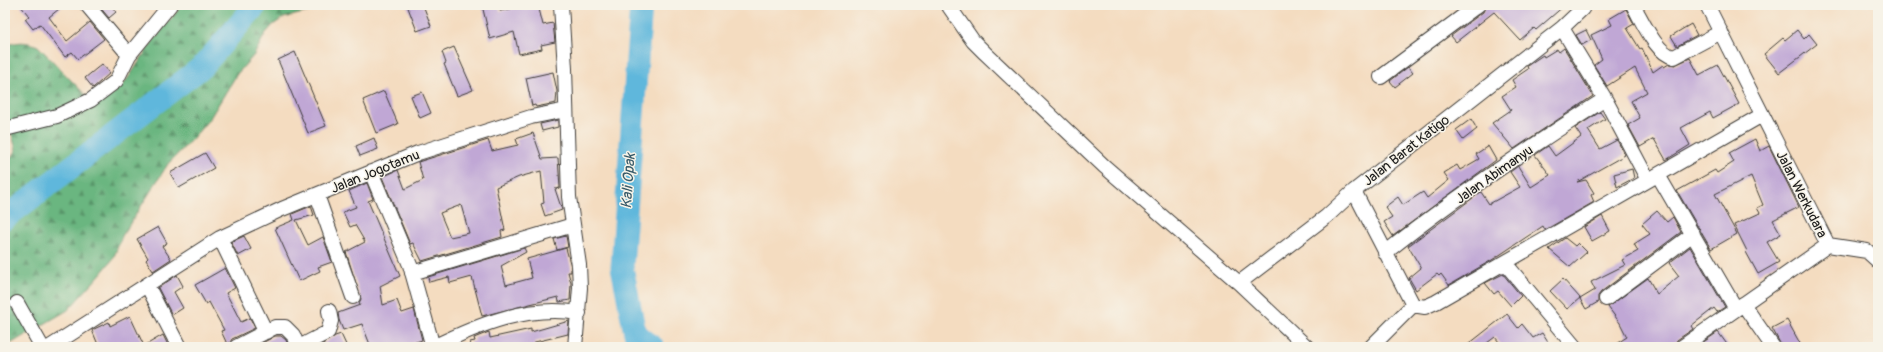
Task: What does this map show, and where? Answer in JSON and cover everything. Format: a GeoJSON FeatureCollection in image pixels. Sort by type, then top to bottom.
{"type":"FeatureCollection","features":[{"type":"Feature","properties":{"kind":"street"},"geometry":{"type":"LineString","coordinates":[[87,5],[129,55]]}},
{"type":"Feature","properties":{"kind":"street"},"geometry":{"type":"LineString","coordinates":[[5,129],[57,116],[90,100],[116,80],[129,55],[170,5]]}},
{"type":"Feature","properties":{"kind":"street"},"geometry":{"type":"LineString","coordinates":[[561,5],[566,69],[569,197],[579,266],[579,312],[574,347]]}},
{"type":"Feature","properties":{"kind":"street"},"geometry":{"type":"LineString","coordinates":[[948,5],[973,42],[1104,166],[1240,283],[1307,347]]}},
{"type":"Feature","properties":{"kind":"street"},"geometry":{"type":"LineString","coordinates":[[1381,77],[1478,5]]}},
{"type":"Feature","properties":{"kind":"street"},"geometry":{"type":"LineString","coordinates":[[1633,5],[1659,48],[1666,56],[1674,57],[1721,32]]}},
{"type":"Feature","properties":{"kind":"street","name":"Jalan Werkudara"},"geometry":{"type":"LineString","coordinates":[[1682,347],[1828,245],[1707,5]]}},
{"type":"Feature","properties":{"kind":"street","name":"Jalan Barat Katigo"},"geometry":{"type":"LineString","coordinates":[[1413,305],[1354,191],[1562,28],[1584,6]]}},
{"type":"Feature","properties":{"kind":"street"},"geometry":{"type":"LineString","coordinates":[[1562,28],[1653,178],[1693,234],[1740,307],[1774,347]]}},
{"type":"Feature","properties":{"kind":"street","name":"Jalan Abimanyu"},"geometry":{"type":"LineString","coordinates":[[1386,253],[1417,228],[1545,138],[1605,98]]}},
{"type":"Feature","properties":{"kind":"street","name":"Jalan Jogotamu"},"geometry":{"type":"LineString","coordinates":[[50,347],[220,238],[317,195],[418,153],[531,117],[566,110]]}},
{"type":"Feature","properties":{"kind":"street"},"geometry":{"type":"LineString","coordinates":[[1371,347],[1413,305],[1425,307],[1436,302],[1762,115]]}},
{"type":"Feature","properties":{"kind":"street"},"geometry":{"type":"LineString","coordinates":[[371,172],[402,242],[433,347],[506,317],[551,311],[579,312]]}},
{"type":"Feature","properties":{"kind":"street"},"geometry":{"type":"LineString","coordinates":[[1240,283],[1326,216],[1354,191]]}},
{"type":"Feature","properties":{"kind":"street"},"geometry":{"type":"LineString","coordinates":[[317,195],[353,297]]}},
{"type":"Feature","properties":{"kind":"street"},"geometry":{"type":"LineString","coordinates":[[412,273],[573,225]]}},
{"type":"Feature","properties":{"kind":"street"},"geometry":{"type":"LineString","coordinates":[[1606,299],[1693,234]]}},
{"type":"Feature","properties":{"kind":"street"},"geometry":{"type":"LineString","coordinates":[[220,238],[266,332]]}},
{"type":"Feature","properties":{"kind":"street"},"geometry":{"type":"LineString","coordinates":[[1828,245],[1867,251],[1878,261]]}},
{"type":"Feature","properties":{"kind":"street"},"geometry":{"type":"LineString","coordinates":[[1505,263],[1575,347]]}},
{"type":"Feature","properties":{"kind":"street"},"geometry":{"type":"LineString","coordinates":[[147,285],[180,347]]}},
{"type":"Feature","properties":{"kind":"street"},"geometry":{"type":"LineString","coordinates":[[17,303],[42,347]]}},
{"type":"Feature","properties":{"kind":"street"},"geometry":{"type":"LineString","coordinates":[[236,347],[276,327],[285,327],[293,335],[298,347],[328,332],[331,325],[329,311]]}},
{"type":"Feature","properties":{"kind":"green space"},"geometry":{"type":"Polygon","coordinates":[[[182,5],[326,5],[307,12],[283,18],[273,25],[265,34],[254,55],[237,74],[210,118],[168,164],[122,236],[113,259],[68,310],[5,347],[5,167],[16,149],[5,111],[5,46],[22,42],[38,46],[95,105],[106,99],[122,85],[151,44],[182,5]]]}},
{"type":"Feature","properties":{"kind":"building"},"geometry":{"type":"Polygon","coordinates":[[[20,5],[64,5],[49,17],[67,41],[90,22],[104,39],[78,59],[72,52],[65,57],[40,24],[33,29],[25,19],[29,16],[20,5]]]}},
{"type":"Feature","properties":{"kind":"building"},"geometry":{"type":"Polygon","coordinates":[[[98,5],[111,5],[116,12],[109,18],[98,5]]]}},
{"type":"Feature","properties":{"kind":"building"},"geometry":{"type":"Polygon","coordinates":[[[407,5],[423,5],[431,26],[417,31],[407,5]]]}},
{"type":"Feature","properties":{"kind":"building"},"geometry":{"type":"Polygon","coordinates":[[[482,5],[499,5],[500,11],[529,5],[538,5],[543,25],[553,23],[555,42],[541,45],[542,49],[519,54],[514,32],[490,39],[482,5]]]}},
{"type":"Feature","properties":{"kind":"building"},"geometry":{"type":"Polygon","coordinates":[[[1486,5],[1565,5],[1536,30],[1534,28],[1520,40],[1494,12],[1456,42],[1451,36],[1483,12],[1486,5]]]}},
{"type":"Feature","properties":{"kind":"building"},"geometry":{"type":"Polygon","coordinates":[[[1626,9],[1634,24],[1627,28],[1640,49],[1642,48],[1653,72],[1663,65],[1664,67],[1669,64],[1675,65],[1690,58],[1699,75],[1718,65],[1739,104],[1713,118],[1710,112],[1681,128],[1690,145],[1666,160],[1654,139],[1640,147],[1628,125],[1640,118],[1631,101],[1647,92],[1635,68],[1607,86],[1594,65],[1602,59],[1591,35],[1612,25],[1609,19],[1626,9]]]}},
{"type":"Feature","properties":{"kind":"building"},"geometry":{"type":"Polygon","coordinates":[[[1691,24],[1697,35],[1677,46],[1671,36],[1691,24]]]}},
{"type":"Feature","properties":{"kind":"building"},"geometry":{"type":"Polygon","coordinates":[[[1586,30],[1591,40],[1582,45],[1576,35],[1586,30]]]}},
{"type":"Feature","properties":{"kind":"building"},"geometry":{"type":"Polygon","coordinates":[[[1797,30],[1804,39],[1809,34],[1817,44],[1779,73],[1764,54],[1783,38],[1785,40],[1797,30]]]}},
{"type":"Feature","properties":{"kind":"building"},"geometry":{"type":"Polygon","coordinates":[[[454,47],[473,90],[457,96],[444,64],[446,63],[442,52],[454,47]]]}},
{"type":"Feature","properties":{"kind":"building"},"geometry":{"type":"Polygon","coordinates":[[[1564,48],[1593,96],[1514,149],[1492,123],[1511,110],[1502,96],[1516,87],[1512,80],[1528,69],[1527,66],[1543,55],[1544,57],[1557,49],[1559,52],[1564,48]]]}},
{"type":"Feature","properties":{"kind":"building"},"geometry":{"type":"Polygon","coordinates":[[[295,52],[326,126],[308,133],[278,60],[295,52]]]}},
{"type":"Feature","properties":{"kind":"building"},"geometry":{"type":"Polygon","coordinates":[[[102,64],[110,73],[93,88],[85,78],[102,64]]]}},
{"type":"Feature","properties":{"kind":"building"},"geometry":{"type":"Polygon","coordinates":[[[1408,67],[1413,73],[1395,87],[1390,81],[1408,67]]]}},
{"type":"Feature","properties":{"kind":"building"},"geometry":{"type":"Polygon","coordinates":[[[553,72],[557,91],[556,103],[536,107],[535,105],[532,106],[526,78],[553,72]]]}},
{"type":"Feature","properties":{"kind":"building"},"geometry":{"type":"Polygon","coordinates":[[[384,91],[398,124],[376,133],[363,100],[384,91]]]}},
{"type":"Feature","properties":{"kind":"building"},"geometry":{"type":"Polygon","coordinates":[[[422,92],[431,113],[420,118],[411,96],[422,92]]]}},
{"type":"Feature","properties":{"kind":"building"},"geometry":{"type":"Polygon","coordinates":[[[1600,112],[1605,119],[1588,130],[1600,149],[1617,140],[1625,155],[1577,182],[1586,180],[1594,193],[1591,195],[1594,202],[1545,230],[1543,226],[1492,260],[1449,285],[1441,274],[1439,276],[1437,274],[1416,290],[1409,278],[1421,268],[1408,246],[1481,192],[1489,204],[1520,187],[1510,172],[1518,166],[1531,187],[1550,175],[1535,155],[1548,146],[1555,156],[1581,137],[1575,128],[1600,112]]]}},
{"type":"Feature","properties":{"kind":"building"},"geometry":{"type":"Polygon","coordinates":[[[1471,119],[1477,129],[1463,140],[1456,130],[1471,119]]]}},
{"type":"Feature","properties":{"kind":"building"},"geometry":{"type":"Polygon","coordinates":[[[558,120],[558,127],[542,131],[540,124],[558,120]]]}},
{"type":"Feature","properties":{"kind":"building"},"geometry":{"type":"Polygon","coordinates":[[[533,133],[542,159],[558,158],[560,188],[555,189],[562,210],[545,216],[541,204],[544,203],[541,171],[519,177],[496,187],[505,230],[501,231],[502,237],[422,261],[413,243],[410,244],[382,177],[398,170],[405,189],[423,180],[418,162],[488,140],[492,151],[518,145],[516,139],[533,133]],[[461,205],[440,213],[450,237],[469,233],[461,205]]]}},
{"type":"Feature","properties":{"kind":"building"},"geometry":{"type":"Polygon","coordinates":[[[374,138],[378,149],[360,156],[356,146],[374,138]]]}},
{"type":"Feature","properties":{"kind":"building"},"geometry":{"type":"Polygon","coordinates":[[[1755,139],[1760,151],[1769,146],[1799,207],[1773,220],[1781,234],[1767,242],[1779,262],[1758,274],[1734,225],[1760,213],[1757,208],[1763,205],[1751,176],[1715,194],[1737,234],[1711,249],[1677,191],[1715,170],[1717,173],[1734,162],[1729,153],[1755,139]]]}},
{"type":"Feature","properties":{"kind":"building"},"geometry":{"type":"Polygon","coordinates":[[[1488,146],[1496,160],[1393,236],[1384,222],[1392,217],[1385,207],[1398,197],[1403,205],[1423,192],[1427,198],[1449,180],[1444,173],[1457,165],[1460,170],[1479,159],[1476,154],[1488,146]]]}},
{"type":"Feature","properties":{"kind":"building"},"geometry":{"type":"Polygon","coordinates":[[[205,153],[214,168],[179,188],[170,173],[205,153]]]}},
{"type":"Feature","properties":{"kind":"building"},"geometry":{"type":"Polygon","coordinates":[[[1632,169],[1634,178],[1617,187],[1614,174],[1632,169]]]}},
{"type":"Feature","properties":{"kind":"building"},"geometry":{"type":"Polygon","coordinates":[[[367,183],[373,199],[368,201],[400,276],[380,286],[383,305],[397,300],[402,313],[414,309],[422,340],[401,347],[371,347],[362,324],[343,330],[339,320],[338,313],[360,305],[359,303],[361,299],[346,252],[365,242],[355,225],[350,227],[343,212],[356,207],[349,191],[367,183]]]}},
{"type":"Feature","properties":{"kind":"building"},"geometry":{"type":"Polygon","coordinates":[[[311,206],[314,215],[296,220],[308,245],[323,237],[332,262],[318,267],[320,271],[299,281],[275,228],[294,220],[292,214],[311,206]]]}},
{"type":"Feature","properties":{"kind":"building"},"geometry":{"type":"Polygon","coordinates":[[[1657,211],[1667,222],[1673,217],[1681,232],[1601,292],[1598,296],[1598,302],[1586,309],[1580,299],[1595,290],[1591,282],[1625,265],[1622,260],[1638,251],[1634,244],[1650,234],[1642,224],[1657,211]]]}},
{"type":"Feature","properties":{"kind":"building"},"geometry":{"type":"Polygon","coordinates":[[[1602,216],[1610,231],[1592,241],[1584,227],[1602,216]]]}},
{"type":"Feature","properties":{"kind":"building"},"geometry":{"type":"Polygon","coordinates":[[[158,227],[167,243],[162,246],[171,259],[153,271],[146,260],[148,258],[137,239],[158,227]]]}},
{"type":"Feature","properties":{"kind":"building"},"geometry":{"type":"Polygon","coordinates":[[[244,236],[251,249],[238,256],[231,242],[244,236]]]}},
{"type":"Feature","properties":{"kind":"building"},"geometry":{"type":"Polygon","coordinates":[[[566,236],[568,247],[557,250],[554,239],[566,236]]]}},
{"type":"Feature","properties":{"kind":"building"},"geometry":{"type":"Polygon","coordinates":[[[1565,238],[1575,246],[1578,243],[1587,252],[1570,267],[1549,249],[1565,238]]]}},
{"type":"Feature","properties":{"kind":"building"},"geometry":{"type":"Polygon","coordinates":[[[1690,247],[1725,307],[1717,312],[1714,308],[1691,326],[1693,329],[1677,340],[1674,347],[1611,347],[1627,337],[1620,323],[1608,307],[1648,278],[1657,294],[1679,276],[1669,263],[1690,247]]]}},
{"type":"Feature","properties":{"kind":"building"},"geometry":{"type":"Polygon","coordinates":[[[524,248],[526,252],[501,266],[506,285],[532,278],[527,259],[566,248],[571,267],[571,272],[568,272],[571,283],[570,300],[559,302],[558,297],[482,316],[472,277],[450,283],[449,277],[429,282],[428,277],[524,248]]]}},
{"type":"Feature","properties":{"kind":"building"},"geometry":{"type":"Polygon","coordinates":[[[225,268],[235,288],[226,293],[241,322],[250,318],[255,328],[232,339],[228,346],[221,331],[224,330],[209,302],[206,304],[195,285],[225,268]]]}},
{"type":"Feature","properties":{"kind":"building"},"geometry":{"type":"Polygon","coordinates":[[[1503,274],[1521,296],[1511,306],[1498,291],[1494,294],[1485,283],[1503,274]]]}},
{"type":"Feature","properties":{"kind":"building"},"geometry":{"type":"Polygon","coordinates":[[[177,275],[183,286],[174,292],[183,308],[172,315],[158,288],[177,275]]]}},
{"type":"Feature","properties":{"kind":"building"},"geometry":{"type":"Polygon","coordinates":[[[1563,279],[1580,298],[1567,309],[1550,291],[1563,279]]]}},
{"type":"Feature","properties":{"kind":"building"},"geometry":{"type":"Polygon","coordinates":[[[1507,314],[1518,328],[1522,324],[1533,338],[1542,333],[1551,347],[1503,347],[1495,337],[1487,343],[1490,347],[1465,347],[1507,314]]]}},
{"type":"Feature","properties":{"kind":"building"},"geometry":{"type":"Polygon","coordinates":[[[130,316],[144,346],[163,335],[169,347],[99,347],[92,330],[109,322],[110,326],[130,316]]]}},
{"type":"Feature","properties":{"kind":"building"},"geometry":{"type":"Polygon","coordinates":[[[1787,320],[1802,347],[1782,347],[1772,328],[1787,320]]]}},
{"type":"Feature","properties":{"kind":"building"},"geometry":{"type":"Polygon","coordinates":[[[569,321],[568,334],[535,342],[536,347],[471,347],[470,342],[475,341],[474,338],[489,332],[490,338],[531,329],[531,332],[569,321]]]}},
{"type":"Feature","properties":{"kind":"building"},"geometry":{"type":"Polygon","coordinates":[[[1718,332],[1729,347],[1697,347],[1702,343],[1718,332]]]}},
{"type":"Feature","properties":{"kind":"building"},"geometry":{"type":"Polygon","coordinates":[[[341,334],[347,347],[318,347],[335,336],[341,334]]]}},
{"type":"Feature","properties":{"kind":"building"},"geometry":{"type":"Polygon","coordinates":[[[275,336],[281,336],[286,340],[289,347],[255,347],[275,336]]]}},
{"type":"Feature","properties":{"kind":"waterway"},"geometry":{"type":"LineString","coordinates":[[5,218],[202,67],[256,5]]}},
{"type":"Feature","properties":{"kind":"waterway","name":"Kali Opak"},"geometry":{"type":"LineString","coordinates":[[641,5],[622,267],[635,333],[653,347]]}}]}
